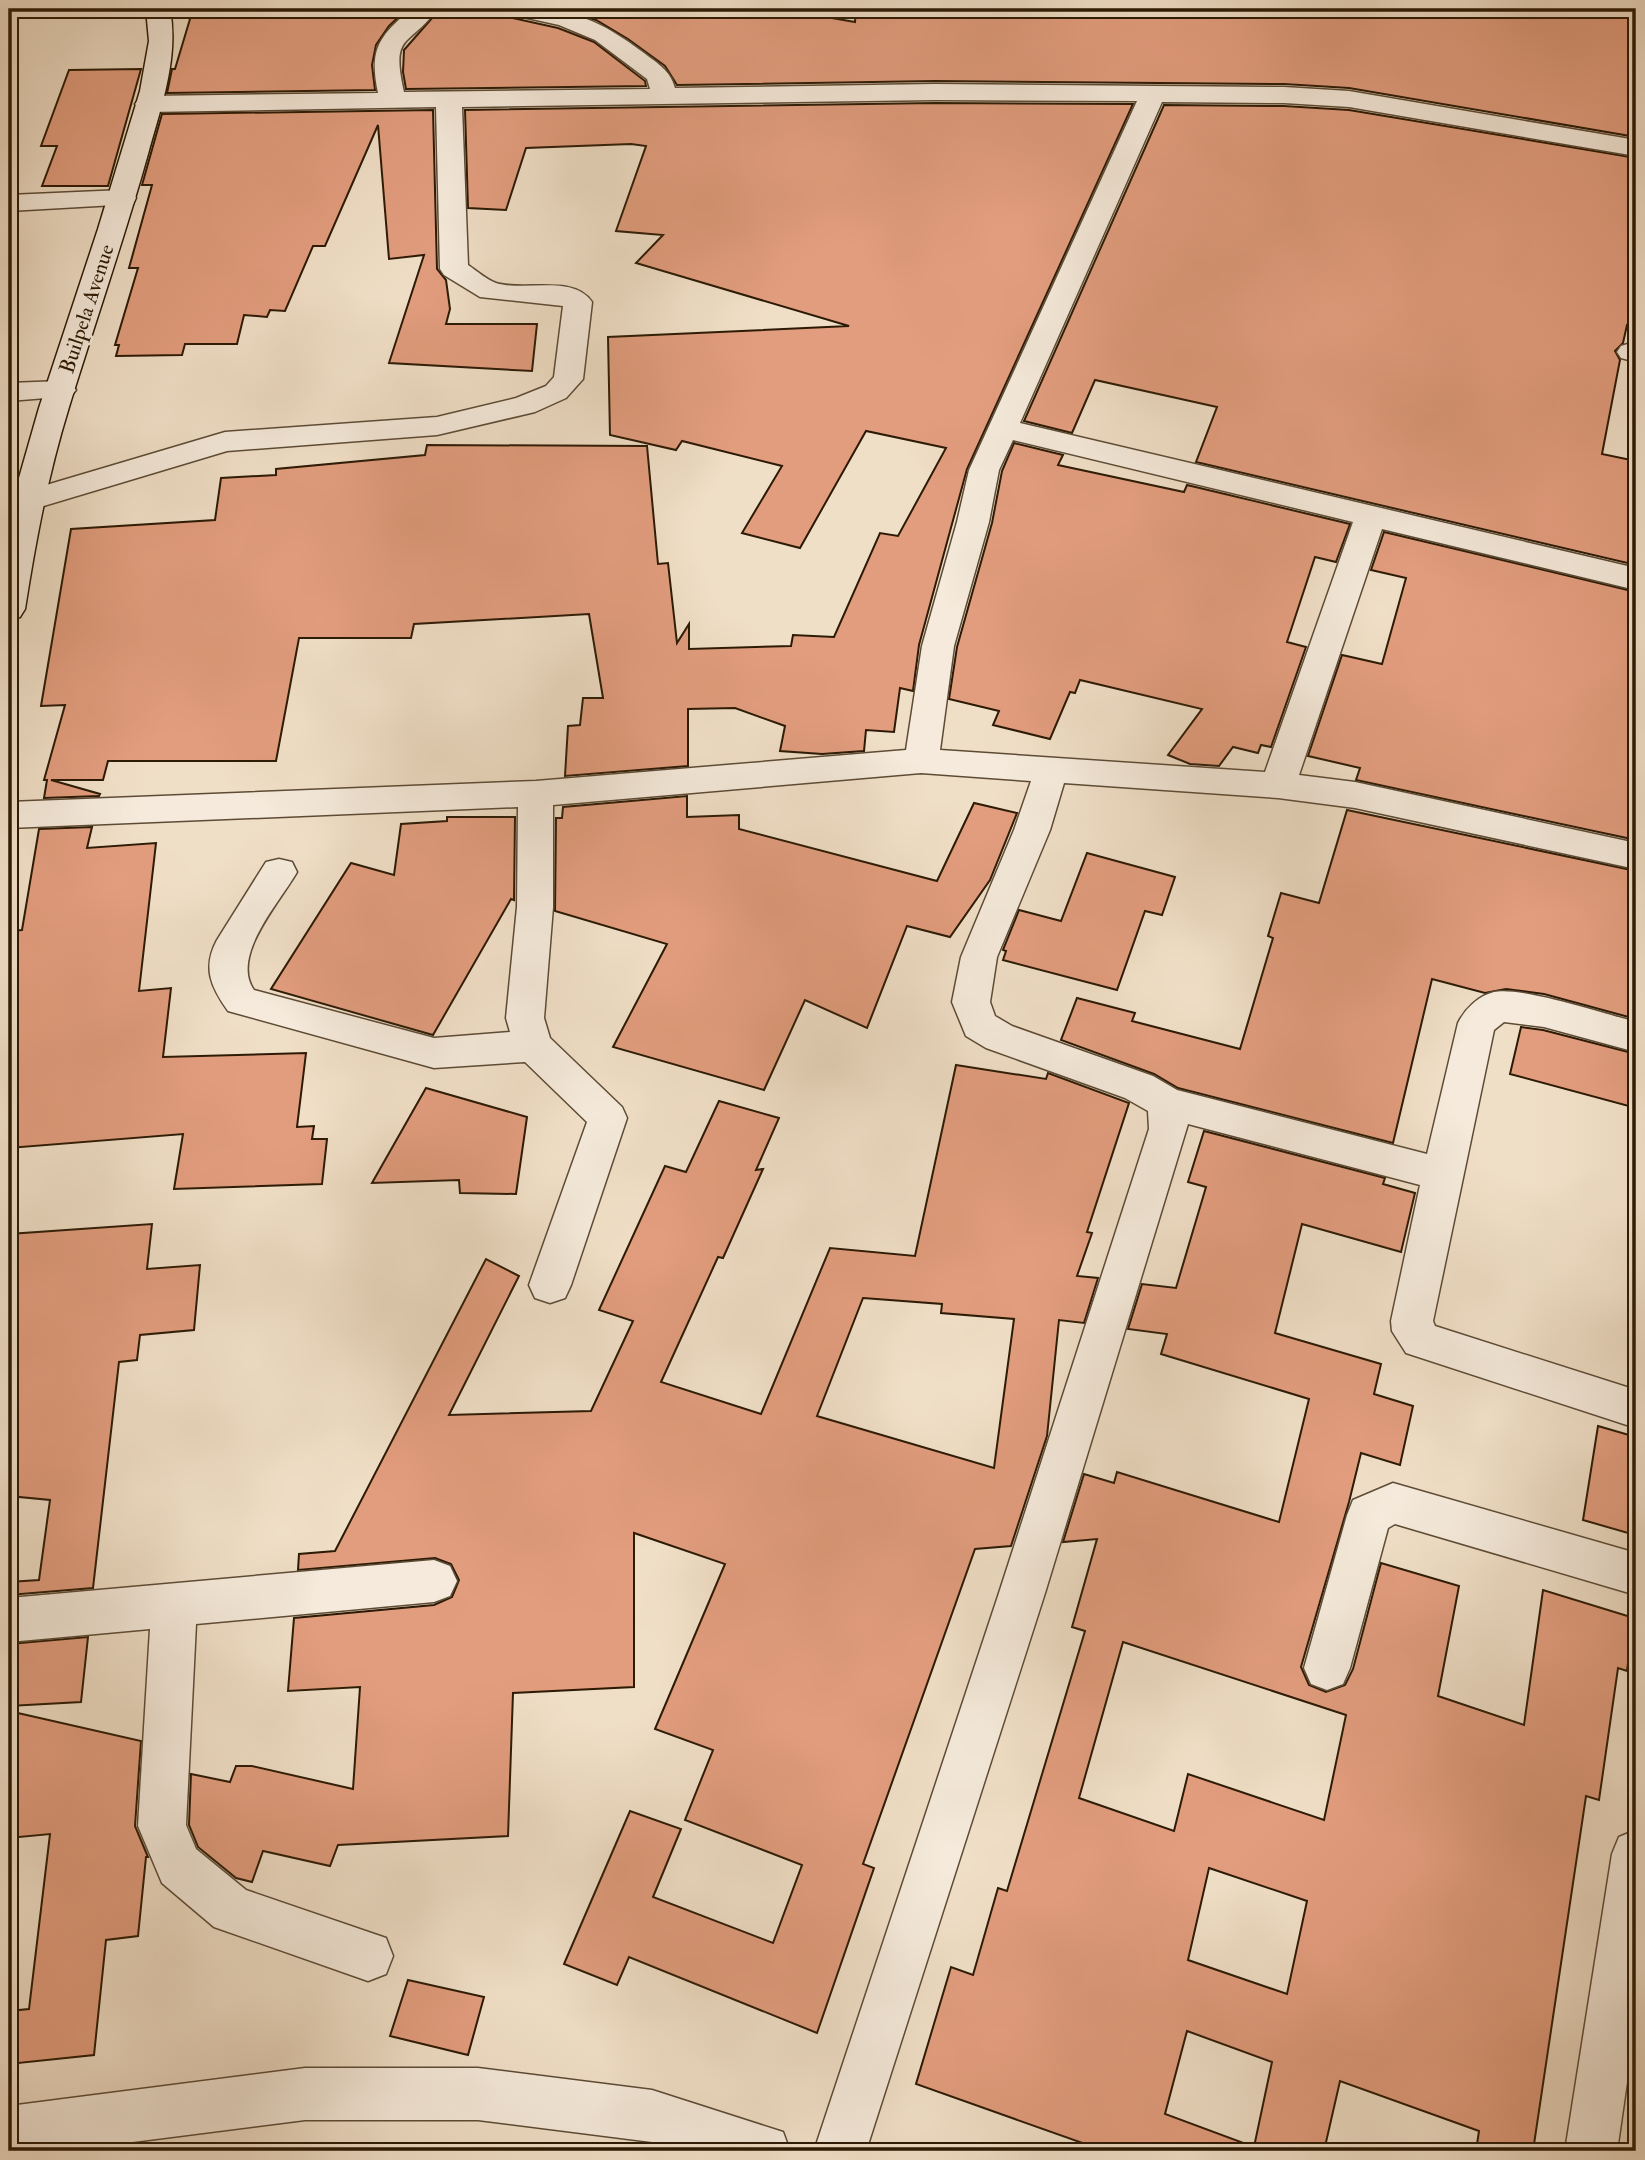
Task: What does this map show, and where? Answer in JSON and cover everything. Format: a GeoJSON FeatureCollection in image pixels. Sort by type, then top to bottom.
{"type":"FeatureCollection","features":[{"type":"Feature","properties":{"kind":"street","name":"Builpela Avenue"},"geometry":{"type":"LineString","coordinates":[[9,609],[27,500],[123,198],[148,104],[159,53],[158,9]]}},
{"type":"Feature","properties":{"kind":"street"},"geometry":{"type":"LineString","coordinates":[[393,102],[385,65],[386,50],[401,29],[425,9]]}},
{"type":"Feature","properties":{"kind":"street"},"geometry":{"type":"LineString","coordinates":[[518,9],[566,19],[604,35],[659,76],[664,97]]}},
{"type":"Feature","properties":{"kind":"street"},"geometry":{"type":"LineString","coordinates":[[148,104],[936,92],[1284,95],[1349,99],[1636,148]]}},
{"type":"Feature","properties":{"kind":"street"},"geometry":{"type":"LineString","coordinates":[[921,761],[938,646],[973,522],[984,470],[1153,94]]}},
{"type":"Feature","properties":{"kind":"street"},"geometry":{"type":"LineString","coordinates":[[27,500],[225,442],[437,426],[525,405],[556,392],[568,379],[578,302],[566,296],[490,291],[454,269],[449,101]]}},
{"type":"Feature","properties":{"kind":"street"},"geometry":{"type":"LineString","coordinates":[[9,203],[123,198]]}},
{"type":"Feature","properties":{"kind":"street"},"geometry":{"type":"LineString","coordinates":[[9,392],[61,390]]}},
{"type":"Feature","properties":{"kind":"street"},"geometry":{"type":"LineString","coordinates":[[1003,428],[1636,579]]}},
{"type":"Feature","properties":{"kind":"street"},"geometry":{"type":"LineString","coordinates":[[1278,785],[1370,517]]}},
{"type":"Feature","properties":{"kind":"street"},"geometry":{"type":"LineString","coordinates":[[9,816],[536,794],[921,761],[1278,785],[1368,797],[1636,856]]}},
{"type":"Feature","properties":{"kind":"street"},"geometry":{"type":"LineString","coordinates":[[1051,771],[1032,830],[979,957],[971,1002],[979,1025],[999,1037],[1139,1087],[1167,1102],[1442,1174]]}},
{"type":"Feature","properties":{"kind":"street"},"geometry":{"type":"LineString","coordinates":[[536,794],[535,907],[525,1018],[533,1045],[608,1118],[550,1285]]}},
{"type":"Feature","properties":{"kind":"street"},"geometry":{"type":"LineString","coordinates":[[279,872],[230,950],[228,982],[241,1001],[435,1053],[533,1045]]}},
{"type":"Feature","properties":{"kind":"street"},"geometry":{"type":"LineString","coordinates":[[1636,1037],[1544,1012],[1497,1006],[1477,1023],[1412,1321],[1413,1331],[1421,1340],[1636,1409]]}},
{"type":"Feature","properties":{"kind":"street"},"geometry":{"type":"LineString","coordinates":[[840,2151],[1023,1593],[1169,1129],[1167,1102]]}},
{"type":"Feature","properties":{"kind":"street"},"geometry":{"type":"LineString","coordinates":[[1327,1668],[1369,1515],[1393,1503],[1636,1574]]}},
{"type":"Feature","properties":{"kind":"street"},"geometry":{"type":"LineString","coordinates":[[9,1620],[433,1581]]}},
{"type":"Feature","properties":{"kind":"street"},"geometry":{"type":"LineString","coordinates":[[174,1604],[162,1826],[179,1866],[231,1910],[368,1956]]}},
{"type":"Feature","properties":{"kind":"street"},"geometry":{"type":"LineString","coordinates":[[1591,2151],[1636,1854]]}},
{"type":"Feature","properties":{"kind":"street"},"geometry":{"type":"LineString","coordinates":[[9,2132],[100,2136],[305,2094],[478,2094],[652,2116],[764,2151]]}},
{"type":"Feature","properties":{"kind":"building"},"geometry":{"type":"Polygon","coordinates":[[[193,9],[407,9],[389,26],[376,45],[372,65],[375,90],[167,93],[172,69],[175,69],[193,9]]]}},
{"type":"Feature","properties":{"kind":"building"},"geometry":{"type":"Polygon","coordinates":[[[440,9],[503,9],[508,17],[558,28],[594,42],[645,81],[646,86],[406,89],[403,72],[404,50],[440,9]]]}},
{"type":"Feature","properties":{"kind":"building"},"geometry":{"type":"Polygon","coordinates":[[[559,9],[781,9],[855,22],[856,9],[1636,9],[1636,137],[1349,88],[1284,84],[935,81],[677,85],[665,66],[628,39],[596,20],[559,9]]]}},
{"type":"Feature","properties":{"kind":"building"},"geometry":{"type":"Polygon","coordinates":[[[141,69],[108,186],[42,186],[57,146],[41,146],[69,70],[141,69]]]}},
{"type":"Feature","properties":{"kind":"building"},"geometry":{"type":"Polygon","coordinates":[[[935,103],[1133,104],[967,469],[919,645],[913,691],[900,688],[894,732],[866,730],[864,751],[822,754],[780,751],[785,726],[735,708],[688,709],[688,766],[565,776],[568,726],[580,725],[583,698],[603,698],[589,614],[414,624],[411,638],[299,638],[276,761],[108,761],[103,780],[51,780],[100,794],[99,796],[44,798],[47,780],[44,780],[65,705],[41,706],[71,529],[215,520],[221,478],[276,475],[276,469],[425,455],[427,445],[647,446],[658,564],[668,563],[677,643],[689,624],[689,649],[791,646],[793,635],[834,637],[880,533],[898,536],[946,448],[866,431],[800,548],[742,533],[782,466],[682,441],[676,450],[610,435],[608,337],[849,326],[636,263],[663,235],[616,231],[646,146],[631,144],[526,148],[506,210],[468,208],[465,110],[935,103]]]}},
{"type":"Feature","properties":{"kind":"building"},"geometry":{"type":"Polygon","coordinates":[[[1164,105],[1284,106],[1349,110],[1636,158],[1636,327],[1627,325],[1623,343],[1615,351],[1620,360],[1602,454],[1636,461],[1636,565],[1196,462],[1217,407],[1095,380],[1072,433],[1024,421],[1164,105]]]}},
{"type":"Feature","properties":{"kind":"building"},"geometry":{"type":"Polygon","coordinates":[[[433,110],[437,269],[446,280],[450,309],[446,324],[537,324],[532,371],[389,363],[424,255],[389,259],[378,125],[325,246],[313,246],[285,311],[270,310],[267,317],[244,315],[237,344],[185,344],[182,355],[116,356],[119,345],[115,345],[138,268],[129,268],[152,185],[142,185],[162,114],[433,110]]]}},
{"type":"Feature","properties":{"kind":"building"},"geometry":{"type":"Polygon","coordinates":[[[1014,443],[1063,455],[1058,465],[1184,492],[1187,485],[1350,524],[1336,562],[1315,557],[1287,642],[1306,647],[1271,747],[1261,745],[1258,753],[1233,747],[1219,766],[1190,764],[1168,755],[1202,709],[1080,680],[1075,693],[1070,692],[1050,739],[993,725],[999,711],[949,699],[957,647],[992,523],[1002,471],[1014,443]]]}},
{"type":"Feature","properties":{"kind":"building"},"geometry":{"type":"Polygon","coordinates":[[[1384,532],[1636,592],[1636,840],[1356,780],[1360,768],[1308,756],[1342,655],[1382,664],[1406,578],[1371,570],[1384,532]]]}},
{"type":"Feature","properties":{"kind":"building"},"geometry":{"type":"Polygon","coordinates":[[[687,796],[687,817],[739,815],[739,829],[937,881],[974,803],[1017,813],[990,880],[950,937],[907,926],[867,1028],[805,1000],[764,1090],[613,1047],[667,944],[555,911],[556,818],[562,818],[563,807],[687,796]]]}},
{"type":"Feature","properties":{"kind":"building"},"geometry":{"type":"Polygon","coordinates":[[[1347,810],[1636,871],[1636,1019],[1544,994],[1506,989],[1485,993],[1432,979],[1393,1143],[1178,1088],[1154,1074],[1061,1040],[1077,998],[1135,1013],[1132,1021],[1240,1049],[1273,938],[1268,936],[1281,893],[1319,903],[1347,810]]]}},
{"type":"Feature","properties":{"kind":"building"},"geometry":{"type":"Polygon","coordinates":[[[447,817],[515,817],[514,900],[511,899],[433,1035],[271,989],[351,863],[394,875],[401,824],[447,821],[447,817]]]}},
{"type":"Feature","properties":{"kind":"building"},"geometry":{"type":"Polygon","coordinates":[[[92,827],[87,848],[156,843],[139,991],[171,988],[163,1057],[306,1053],[297,1127],[314,1126],[312,1139],[327,1139],[322,1184],[174,1189],[183,1134],[9,1148],[9,931],[22,930],[39,829],[92,827]]]}},
{"type":"Feature","properties":{"kind":"building"},"geometry":{"type":"Polygon","coordinates":[[[1087,853],[1175,877],[1162,915],[1145,911],[1117,990],[1003,960],[1006,951],[1003,950],[1019,910],[1061,921],[1087,853]]]}},
{"type":"Feature","properties":{"kind":"building"},"geometry":{"type":"Polygon","coordinates":[[[1521,1027],[1543,1030],[1636,1054],[1636,1108],[1510,1074],[1521,1027]]]}},
{"type":"Feature","properties":{"kind":"building"},"geometry":{"type":"Polygon","coordinates":[[[956,1065],[1046,1079],[1048,1073],[1129,1103],[1087,1232],[1092,1233],[1077,1276],[1098,1278],[1084,1323],[1059,1320],[1047,1436],[1011,1546],[975,1549],[863,1864],[874,1868],[817,2033],[629,1957],[617,1985],[564,1964],[630,1811],[681,1829],[653,1897],[773,1943],[802,1865],[685,1820],[713,1750],[655,1729],[725,1564],[634,1533],[634,1687],[513,1693],[508,1836],[338,1845],[330,1866],[263,1851],[252,1882],[236,1878],[198,1847],[189,1825],[191,1774],[230,1782],[236,1766],[252,1766],[353,1789],[360,1687],[288,1691],[294,1618],[434,1605],[452,1597],[459,1580],[451,1564],[435,1558],[298,1570],[299,1554],[335,1551],[486,1259],[519,1276],[449,1415],[591,1411],[633,1321],[599,1310],[665,1166],[686,1172],[719,1101],[779,1118],[756,1170],[763,1169],[723,1258],[718,1257],[661,1382],[761,1414],[830,1248],[915,1256],[956,1065]],[[863,1298],[817,1416],[994,1468],[1014,1319],[941,1313],[942,1304],[863,1298]]]}},
{"type":"Feature","properties":{"kind":"building"},"geometry":{"type":"Polygon","coordinates":[[[426,1088],[527,1117],[516,1194],[460,1193],[459,1180],[372,1183],[426,1088]]]}},
{"type":"Feature","properties":{"kind":"building"},"geometry":{"type":"Polygon","coordinates":[[[1204,1131],[1385,1178],[1383,1184],[1415,1193],[1401,1252],[1302,1224],[1275,1333],[1381,1364],[1374,1394],[1413,1406],[1400,1465],[1361,1453],[1301,1667],[1309,1685],[1326,1692],[1345,1685],[1353,1669],[1381,1563],[1459,1586],[1438,1696],[1524,1725],[1543,1590],[1634,1618],[1627,1671],[1618,1668],[1599,1800],[1586,1796],[1533,2151],[1476,2151],[1479,2131],[1340,2081],[1324,2151],[1105,2151],[916,2084],[951,1967],[973,1975],[998,1888],[1007,1891],[1085,1631],[1072,1627],[1097,1539],[1063,1542],[1084,1474],[1114,1483],[1117,1472],[1279,1522],[1309,1399],[1161,1354],[1167,1334],[1128,1329],[1142,1284],[1176,1288],[1206,1187],[1188,1182],[1204,1131]],[[1123,1642],[1079,1798],[1174,1831],[1188,1774],[1324,1820],[1346,1715],[1123,1642]],[[1209,1868],[1188,1960],[1287,1994],[1307,1901],[1209,1868]],[[1187,2031],[1165,2114],[1254,2147],[1272,2062],[1187,2031]]]}},
{"type":"Feature","properties":{"kind":"building"},"geometry":{"type":"Polygon","coordinates":[[[152,1224],[147,1269],[200,1265],[194,1330],[140,1335],[137,1360],[119,1362],[93,1588],[9,1595],[9,1582],[39,1580],[50,1500],[9,1496],[9,1234],[152,1224]]]}},
{"type":"Feature","properties":{"kind":"building"},"geometry":{"type":"Polygon","coordinates":[[[1598,1426],[1636,1437],[1636,1478],[1628,1533],[1583,1520],[1598,1426]]]}},
{"type":"Feature","properties":{"kind":"building"},"geometry":{"type":"Polygon","coordinates":[[[88,1637],[81,1702],[9,1706],[9,1644],[88,1637]]]}},
{"type":"Feature","properties":{"kind":"building"},"geometry":{"type":"Polygon","coordinates":[[[9,1711],[141,1741],[135,1826],[148,1857],[138,1936],[106,1940],[94,2055],[9,2064],[9,2011],[29,2009],[50,1834],[9,1838],[9,1711]]]}},
{"type":"Feature","properties":{"kind":"building"},"geometry":{"type":"Polygon","coordinates":[[[408,1980],[484,1997],[468,2055],[390,2036],[408,1980]]]}}]}
